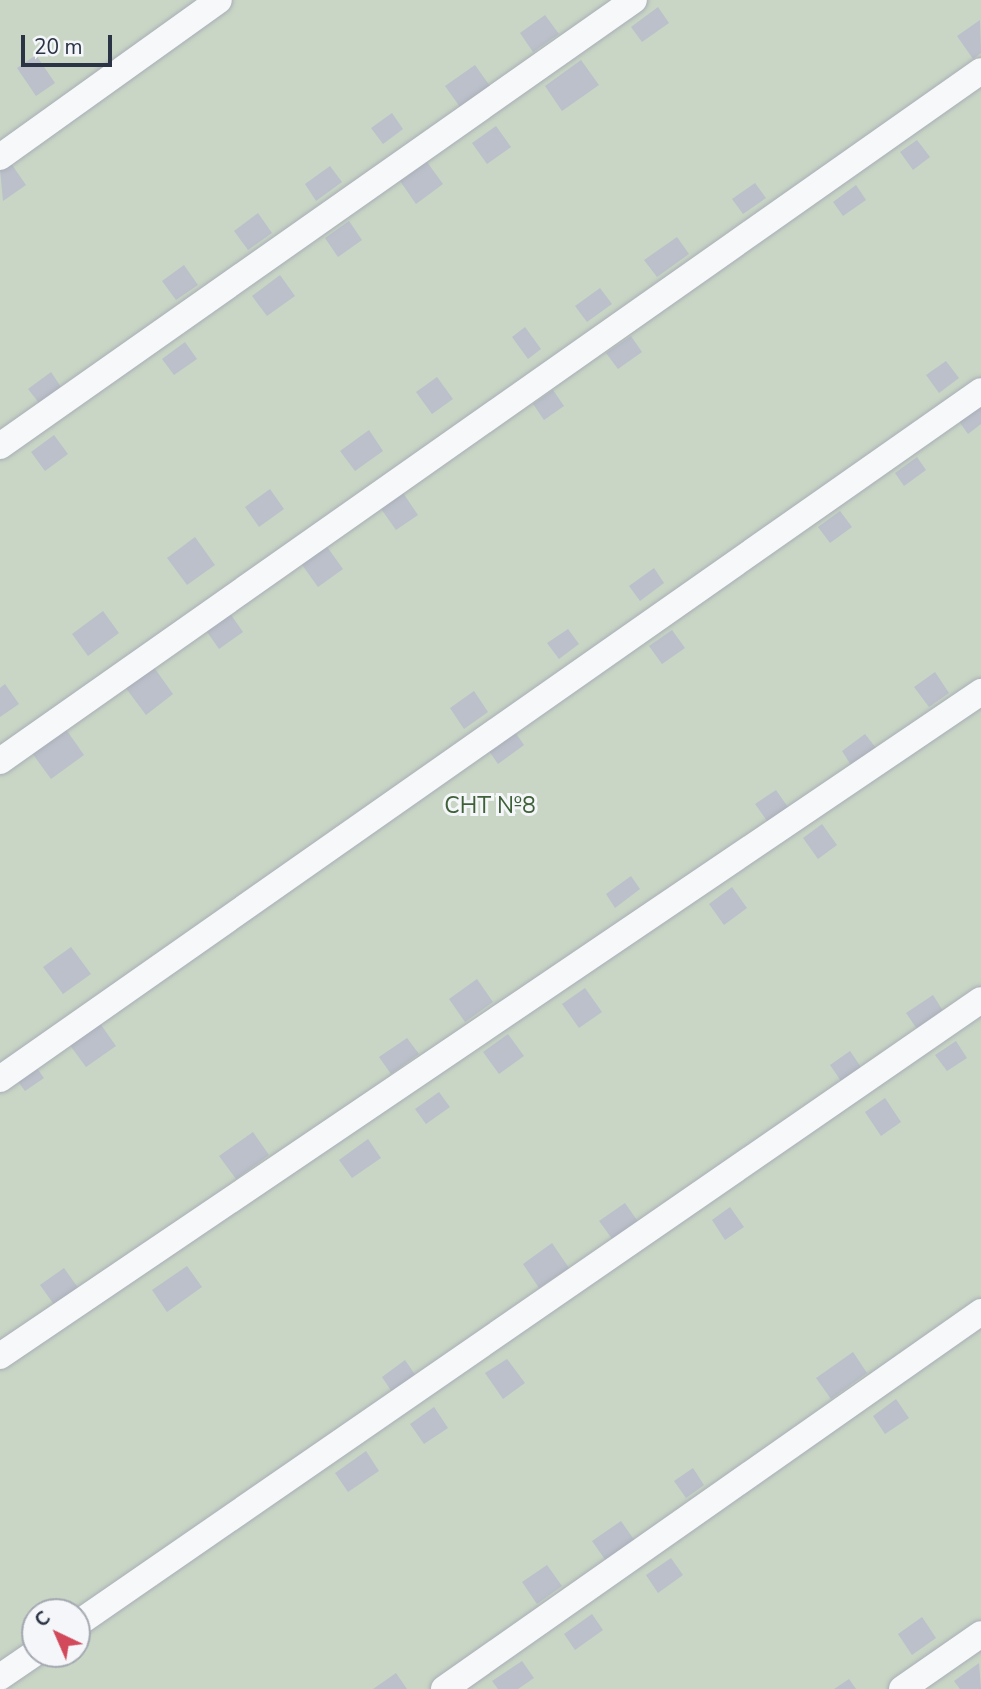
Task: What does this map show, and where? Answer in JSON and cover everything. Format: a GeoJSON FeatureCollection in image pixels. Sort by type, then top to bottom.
{"type":"FeatureCollection","features":[{"type":"Feature","properties":{"kind":"street"},"geometry":{"type":"LineString","coordinates":[[0,157],[219,0]]}},
{"type":"Feature","properties":{"kind":"street"},"geometry":{"type":"LineString","coordinates":[[0,446],[634,0]]}},
{"type":"Feature","properties":{"kind":"street"},"geometry":{"type":"LineString","coordinates":[[0,761],[981,71]]}},
{"type":"Feature","properties":{"kind":"street"},"geometry":{"type":"LineString","coordinates":[[0,1079],[981,391]]}},
{"type":"Feature","properties":{"kind":"street"},"geometry":{"type":"LineString","coordinates":[[0,1356],[981,692]]}},
{"type":"Feature","properties":{"kind":"street"},"geometry":{"type":"LineString","coordinates":[[91,1614],[981,1000]]}},
{"type":"Feature","properties":{"kind":"street"},"geometry":{"type":"LineString","coordinates":[[444,1689],[981,1312]]}},
{"type":"Feature","properties":{"kind":"street"},"geometry":{"type":"LineString","coordinates":[[902,1689],[981,1634]]}},
{"type":"Feature","properties":{"kind":"street"},"geometry":{"type":"LineString","coordinates":[[0,1677],[21,1663]]}},
{"type":"Feature","properties":{"kind":"green space","name":"СНТ №8"},"geometry":{"type":"Polygon","coordinates":[[[0,0],[981,0],[981,1689],[0,1689],[0,0]]]}},
{"type":"Feature","properties":{"kind":"building"},"geometry":{"type":"Polygon","coordinates":[[[658,7],[669,23],[642,42],[631,27],[658,7]]]}},
{"type":"Feature","properties":{"kind":"building"},"geometry":{"type":"Polygon","coordinates":[[[545,15],[559,34],[533,52],[520,33],[545,15]]]}},
{"type":"Feature","properties":{"kind":"building"},"geometry":{"type":"Polygon","coordinates":[[[980,20],[981,53],[973,59],[957,36],[980,20]]]}},
{"type":"Feature","properties":{"kind":"building"},"geometry":{"type":"Polygon","coordinates":[[[36,55],[55,83],[36,96],[17,68],[36,55]]]}},
{"type":"Feature","properties":{"kind":"building"},"geometry":{"type":"Polygon","coordinates":[[[581,60],[599,85],[562,111],[545,86],[581,60]]]}},
{"type":"Feature","properties":{"kind":"building"},"geometry":{"type":"Polygon","coordinates":[[[475,65],[490,86],[460,107],[445,86],[475,65]]]}},
{"type":"Feature","properties":{"kind":"building"},"geometry":{"type":"Polygon","coordinates":[[[392,113],[403,129],[383,144],[371,128],[392,113]]]}},
{"type":"Feature","properties":{"kind":"building"},"geometry":{"type":"Polygon","coordinates":[[[496,126],[511,147],[487,164],[472,143],[496,126]]]}},
{"type":"Feature","properties":{"kind":"building"},"geometry":{"type":"Polygon","coordinates":[[[917,140],[930,157],[913,170],[900,152],[917,140]]]}},
{"type":"Feature","properties":{"kind":"building"},"geometry":{"type":"Polygon","coordinates":[[[10,162],[26,185],[3,201],[0,169],[10,162]]]}},
{"type":"Feature","properties":{"kind":"building"},"geometry":{"type":"Polygon","coordinates":[[[427,162],[443,184],[416,204],[400,181],[427,162]]]}},
{"type":"Feature","properties":{"kind":"building"},"geometry":{"type":"Polygon","coordinates":[[[330,166],[342,182],[316,201],[305,184],[330,166]]]}},
{"type":"Feature","properties":{"kind":"building"},"geometry":{"type":"Polygon","coordinates":[[[755,183],[766,198],[743,214],[732,199],[755,183]]]}},
{"type":"Feature","properties":{"kind":"building"},"geometry":{"type":"Polygon","coordinates":[[[856,185],[866,200],[843,216],[833,202],[856,185]]]}},
{"type":"Feature","properties":{"kind":"building"},"geometry":{"type":"Polygon","coordinates":[[[258,213],[272,233],[248,250],[234,231],[258,213]]]}},
{"type":"Feature","properties":{"kind":"building"},"geometry":{"type":"Polygon","coordinates":[[[349,221],[362,240],[338,257],[325,238],[349,221]]]}},
{"type":"Feature","properties":{"kind":"building"},"geometry":{"type":"Polygon","coordinates":[[[677,237],[689,254],[657,277],[644,260],[677,237]]]}},
{"type":"Feature","properties":{"kind":"building"},"geometry":{"type":"Polygon","coordinates":[[[184,265],[198,285],[176,300],[162,281],[184,265]]]}},
{"type":"Feature","properties":{"kind":"building"},"geometry":{"type":"Polygon","coordinates":[[[280,275],[295,296],[267,316],[252,296],[280,275]]]}},
{"type":"Feature","properties":{"kind":"building"},"geometry":{"type":"Polygon","coordinates":[[[600,288],[612,304],[587,322],[575,306],[600,288]]]}},
{"type":"Feature","properties":{"kind":"building"},"geometry":{"type":"Polygon","coordinates":[[[525,327],[541,349],[528,359],[512,337],[525,327]]]}},
{"type":"Feature","properties":{"kind":"building"},"geometry":{"type":"Polygon","coordinates":[[[631,336],[642,352],[618,369],[606,353],[631,336]]]}},
{"type":"Feature","properties":{"kind":"building"},"geometry":{"type":"Polygon","coordinates":[[[185,342],[197,359],[174,375],[162,359],[185,342]]]}},
{"type":"Feature","properties":{"kind":"building"},"geometry":{"type":"Polygon","coordinates":[[[946,361],[959,378],[939,393],[926,375],[946,361]]]}},
{"type":"Feature","properties":{"kind":"building"},"geometry":{"type":"Polygon","coordinates":[[[51,372],[61,387],[39,403],[28,389],[51,372]]]}},
{"type":"Feature","properties":{"kind":"building"},"geometry":{"type":"Polygon","coordinates":[[[437,377],[453,399],[432,414],[416,392],[437,377]]]}},
{"type":"Feature","properties":{"kind":"building"},"geometry":{"type":"Polygon","coordinates":[[[553,390],[564,406],[544,420],[533,404],[553,390]]]}},
{"type":"Feature","properties":{"kind":"building"},"geometry":{"type":"Polygon","coordinates":[[[981,403],[981,424],[968,434],[958,420],[981,403]]]}},
{"type":"Feature","properties":{"kind":"building"},"geometry":{"type":"Polygon","coordinates":[[[369,430],[383,451],[355,471],[340,451],[369,430]]]}},
{"type":"Feature","properties":{"kind":"building"},"geometry":{"type":"Polygon","coordinates":[[[54,435],[68,454],[45,471],[31,452],[54,435]]]}},
{"type":"Feature","properties":{"kind":"building"},"geometry":{"type":"Polygon","coordinates":[[[917,457],[926,470],[904,486],[895,473],[917,457]]]}},
{"type":"Feature","properties":{"kind":"building"},"geometry":{"type":"Polygon","coordinates":[[[270,489],[284,509],[259,527],[245,507],[270,489]]]}},
{"type":"Feature","properties":{"kind":"building"},"geometry":{"type":"Polygon","coordinates":[[[401,490],[418,515],[396,530],[379,506],[401,490]]]}},
{"type":"Feature","properties":{"kind":"building"},"geometry":{"type":"Polygon","coordinates":[[[840,511],[852,527],[830,543],[818,527],[840,511]]]}},
{"type":"Feature","properties":{"kind":"building"},"geometry":{"type":"Polygon","coordinates":[[[195,537],[215,565],[187,585],[167,558],[195,537]]]}},
{"type":"Feature","properties":{"kind":"building"},"geometry":{"type":"Polygon","coordinates":[[[325,544],[343,569],[318,587],[300,562],[325,544]]]}},
{"type":"Feature","properties":{"kind":"building"},"geometry":{"type":"Polygon","coordinates":[[[654,568],[664,583],[640,601],[629,586],[654,568]]]}},
{"type":"Feature","properties":{"kind":"building"},"geometry":{"type":"Polygon","coordinates":[[[103,611],[119,633],[88,656],[72,634],[103,611]]]}},
{"type":"Feature","properties":{"kind":"building"},"geometry":{"type":"Polygon","coordinates":[[[229,612],[243,632],[219,649],[205,629],[229,612]]]}},
{"type":"Feature","properties":{"kind":"building"},"geometry":{"type":"Polygon","coordinates":[[[568,629],[579,644],[559,659],[547,643],[568,629]]]}},
{"type":"Feature","properties":{"kind":"building"},"geometry":{"type":"Polygon","coordinates":[[[672,630],[685,648],[662,664],[649,646],[672,630]]]}},
{"type":"Feature","properties":{"kind":"building"},"geometry":{"type":"Polygon","coordinates":[[[153,666],[173,694],[146,715],[125,687],[153,666]]]}},
{"type":"Feature","properties":{"kind":"building"},"geometry":{"type":"Polygon","coordinates":[[[935,672],[949,693],[929,707],[914,687],[935,672]]]}},
{"type":"Feature","properties":{"kind":"building"},"geometry":{"type":"Polygon","coordinates":[[[5,684],[19,704],[0,717],[0,688],[5,684]]]}},
{"type":"Feature","properties":{"kind":"building"},"geometry":{"type":"Polygon","coordinates":[[[474,691],[488,712],[464,729],[450,708],[474,691]]]}},
{"type":"Feature","properties":{"kind":"building"},"geometry":{"type":"Polygon","coordinates":[[[63,725],[84,755],[51,779],[29,749],[63,725]]]}},
{"type":"Feature","properties":{"kind":"building"},"geometry":{"type":"Polygon","coordinates":[[[515,732],[524,745],[498,764],[489,751],[515,732]]]}},
{"type":"Feature","properties":{"kind":"building"},"geometry":{"type":"Polygon","coordinates":[[[865,734],[876,748],[851,765],[842,751],[865,734]]]}},
{"type":"Feature","properties":{"kind":"building"},"geometry":{"type":"Polygon","coordinates":[[[776,790],[790,810],[770,825],[755,804],[776,790]]]}},
{"type":"Feature","properties":{"kind":"building"},"geometry":{"type":"Polygon","coordinates":[[[822,824],[837,845],[818,859],[803,838],[822,824]]]}},
{"type":"Feature","properties":{"kind":"building"},"geometry":{"type":"Polygon","coordinates":[[[631,876],[640,889],[615,908],[606,894],[631,876]]]}},
{"type":"Feature","properties":{"kind":"building"},"geometry":{"type":"Polygon","coordinates":[[[732,887],[747,908],[724,925],[709,904],[732,887]]]}},
{"type":"Feature","properties":{"kind":"building"},"geometry":{"type":"Polygon","coordinates":[[[71,947],[91,974],[63,994],[43,967],[71,947]]]}},
{"type":"Feature","properties":{"kind":"building"},"geometry":{"type":"Polygon","coordinates":[[[477,979],[493,1002],[465,1022],[449,999],[477,979]]]}},
{"type":"Feature","properties":{"kind":"building"},"geometry":{"type":"Polygon","coordinates":[[[585,988],[602,1012],[579,1028],[562,1004],[585,988]]]}},
{"type":"Feature","properties":{"kind":"building"},"geometry":{"type":"Polygon","coordinates":[[[933,995],[945,1014],[919,1032],[906,1013],[933,995]]]}},
{"type":"Feature","properties":{"kind":"building"},"geometry":{"type":"Polygon","coordinates":[[[99,1022],[116,1046],[86,1067],[69,1044],[99,1022]]]}},
{"type":"Feature","properties":{"kind":"building"},"geometry":{"type":"Polygon","coordinates":[[[508,1034],[524,1056],[499,1074],[483,1052],[508,1034]]]}},
{"type":"Feature","properties":{"kind":"building"},"geometry":{"type":"Polygon","coordinates":[[[407,1038],[419,1054],[391,1074],[379,1057],[407,1038]]]}},
{"type":"Feature","properties":{"kind":"building"},"geometry":{"type":"Polygon","coordinates":[[[956,1041],[967,1058],[947,1071],[935,1055],[956,1041]]]}},
{"type":"Feature","properties":{"kind":"building"},"geometry":{"type":"Polygon","coordinates":[[[850,1051],[863,1070],[843,1084],[830,1065],[850,1051]]]}},
{"type":"Feature","properties":{"kind":"building"},"geometry":{"type":"Polygon","coordinates":[[[33,1063],[44,1078],[25,1091],[14,1076],[33,1063]]]}},
{"type":"Feature","properties":{"kind":"building"},"geometry":{"type":"Polygon","coordinates":[[[439,1092],[450,1107],[426,1124],[415,1109],[439,1092]]]}},
{"type":"Feature","properties":{"kind":"building"},"geometry":{"type":"Polygon","coordinates":[[[885,1098],[901,1122],[881,1136],[865,1112],[885,1098]]]}},
{"type":"Feature","properties":{"kind":"building"},"geometry":{"type":"Polygon","coordinates":[[[253,1132],[269,1155],[236,1179],[219,1156],[253,1132]]]}},
{"type":"Feature","properties":{"kind":"building"},"geometry":{"type":"Polygon","coordinates":[[[368,1139],[381,1158],[352,1178],[339,1160],[368,1139]]]}},
{"type":"Feature","properties":{"kind":"building"},"geometry":{"type":"Polygon","coordinates":[[[625,1203],[639,1223],[613,1240],[599,1221],[625,1203]]]}},
{"type":"Feature","properties":{"kind":"building"},"geometry":{"type":"Polygon","coordinates":[[[730,1207],[744,1227],[725,1240],[712,1220],[730,1207]]]}},
{"type":"Feature","properties":{"kind":"building"},"geometry":{"type":"Polygon","coordinates":[[[552,1243],[569,1268],[539,1288],[523,1264],[552,1243]]]}},
{"type":"Feature","properties":{"kind":"building"},"geometry":{"type":"Polygon","coordinates":[[[187,1266],[202,1287],[167,1312],[152,1290],[187,1266]]]}},
{"type":"Feature","properties":{"kind":"building"},"geometry":{"type":"Polygon","coordinates":[[[64,1268],[79,1289],[55,1306],[40,1285],[64,1268]]]}},
{"type":"Feature","properties":{"kind":"building"},"geometry":{"type":"Polygon","coordinates":[[[853,1352],[867,1373],[831,1399],[816,1378],[853,1352]]]}},
{"type":"Feature","properties":{"kind":"building"},"geometry":{"type":"Polygon","coordinates":[[[507,1359],[525,1383],[503,1399],[485,1373],[507,1359]]]}},
{"type":"Feature","properties":{"kind":"building"},"geometry":{"type":"Polygon","coordinates":[[[405,1360],[418,1379],[394,1395],[382,1377],[405,1360]]]}},
{"type":"Feature","properties":{"kind":"building"},"geometry":{"type":"Polygon","coordinates":[[[896,1399],[909,1418],[885,1434],[873,1416],[896,1399]]]}},
{"type":"Feature","properties":{"kind":"building"},"geometry":{"type":"Polygon","coordinates":[[[434,1407],[448,1428],[424,1444],[410,1424],[434,1407]]]}},
{"type":"Feature","properties":{"kind":"building"},"geometry":{"type":"Polygon","coordinates":[[[366,1451],[379,1471],[348,1492],[335,1473],[366,1451]]]}},
{"type":"Feature","properties":{"kind":"building"},"geometry":{"type":"Polygon","coordinates":[[[693,1468],[704,1485],[686,1498],[674,1481],[693,1468]]]}},
{"type":"Feature","properties":{"kind":"building"},"geometry":{"type":"Polygon","coordinates":[[[621,1521],[635,1541],[606,1561],[592,1541],[621,1521]]]}},
{"type":"Feature","properties":{"kind":"building"},"geometry":{"type":"Polygon","coordinates":[[[671,1558],[683,1575],[658,1593],[646,1575],[671,1558]]]}},
{"type":"Feature","properties":{"kind":"building"},"geometry":{"type":"Polygon","coordinates":[[[547,1565],[562,1586],[537,1604],[522,1582],[547,1565]]]}},
{"type":"Feature","properties":{"kind":"building"},"geometry":{"type":"Polygon","coordinates":[[[592,1614],[603,1630],[575,1650],[564,1634],[592,1614]]]}},
{"type":"Feature","properties":{"kind":"building"},"geometry":{"type":"Polygon","coordinates":[[[922,1617],[936,1638],[912,1655],[898,1634],[922,1617]]]}},
{"type":"Feature","properties":{"kind":"building"},"geometry":{"type":"Polygon","coordinates":[[[522,1661],[534,1678],[518,1689],[498,1689],[492,1681],[522,1661]]]}},
{"type":"Feature","properties":{"kind":"building"},"geometry":{"type":"Polygon","coordinates":[[[979,1663],[981,1689],[960,1689],[954,1681],[979,1663]]]}},
{"type":"Feature","properties":{"kind":"building"},"geometry":{"type":"Polygon","coordinates":[[[396,1673],[407,1689],[373,1689],[396,1673]]]}},
{"type":"Feature","properties":{"kind":"building"},"geometry":{"type":"Polygon","coordinates":[[[849,1679],[856,1689],[834,1689],[849,1679]]]}}]}
